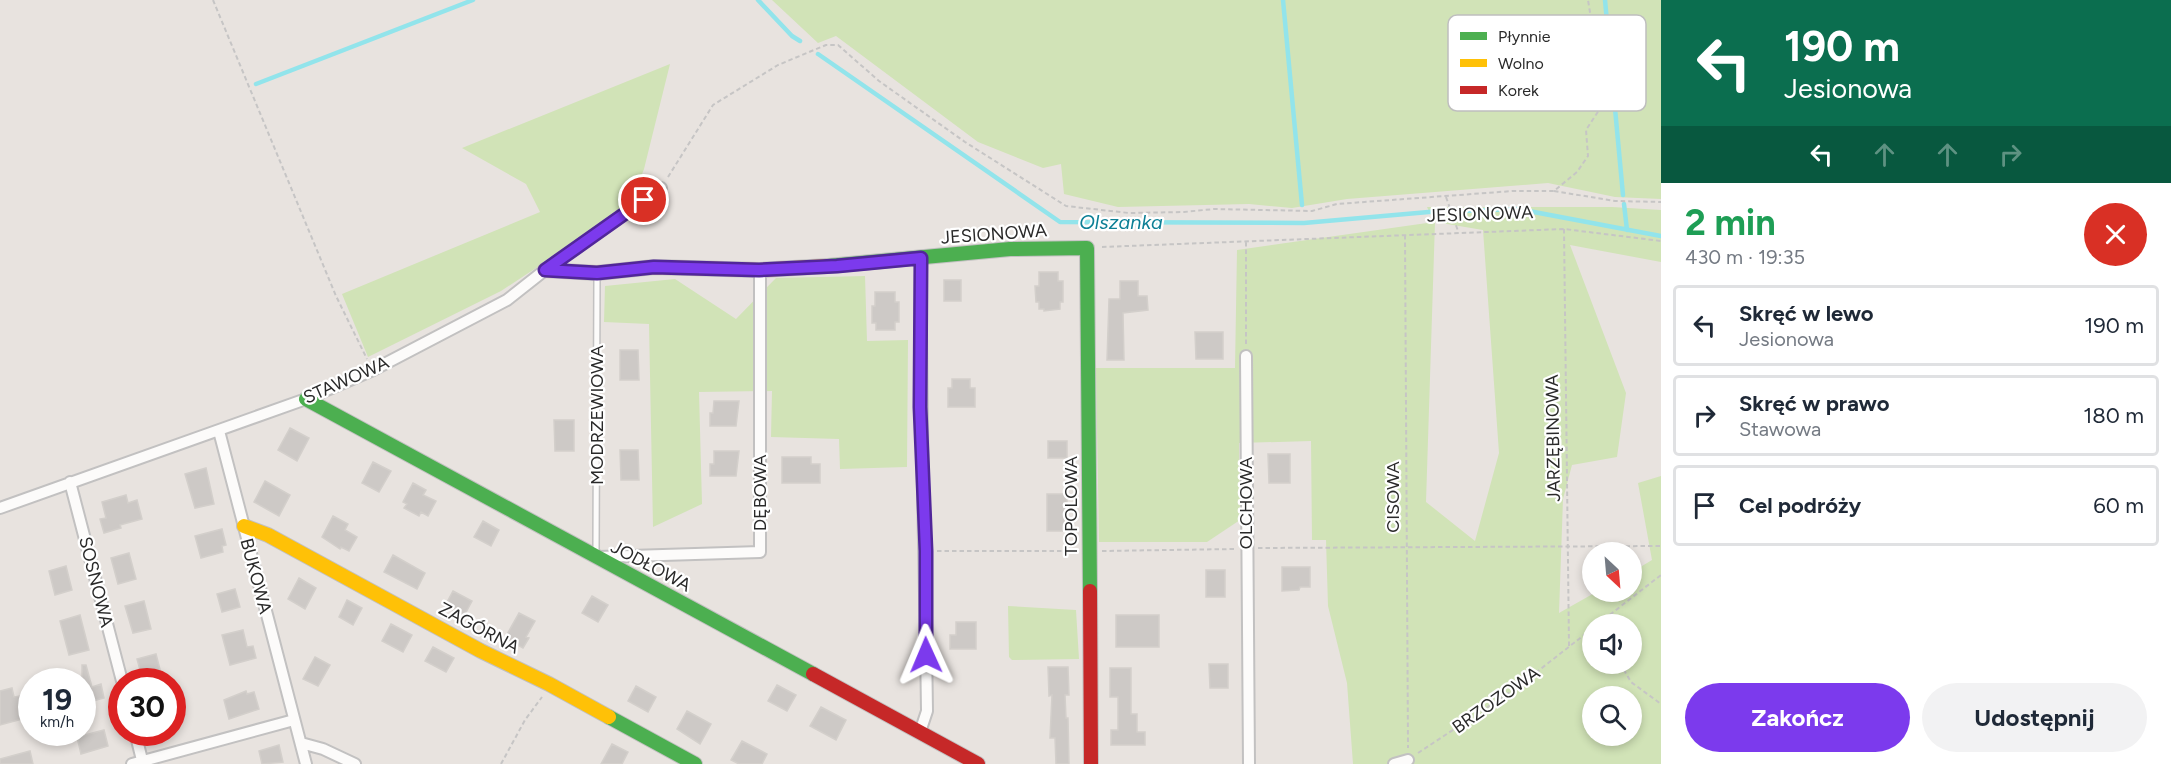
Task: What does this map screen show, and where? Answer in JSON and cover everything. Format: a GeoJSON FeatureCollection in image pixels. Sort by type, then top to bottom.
{"type":"FeatureCollection","features":[{"type":"Feature","properties":{"kind":"street","name":"STAWOWA"},"geometry":{"type":"LineString","coordinates":[[0,508],[306,399],[373,370],[507,300],[545,270],[661,189]]}},
{"type":"Feature","properties":{"kind":"street","name":"JESIONOWA"},"geometry":{"type":"LineString","coordinates":[[545,270],[597,273],[654,267],[759,270],[837,266],[1010,249],[1087,248]]}},
{"type":"Feature","properties":{"kind":"street","name":"TOPOLOWA"},"geometry":{"type":"LineString","coordinates":[[1087,248],[1091,764]]}},
{"type":"Feature","properties":{"kind":"street"},"geometry":{"type":"LineString","coordinates":[[920,732],[927,711],[926,551],[920,407],[921,258]]}},
{"type":"Feature","properties":{"kind":"street","name":"DĘBOWA"},"geometry":{"type":"LineString","coordinates":[[596,557],[760,552],[759,270]]}},
{"type":"Feature","properties":{"kind":"street","name":"OLCHOWA"},"geometry":{"type":"LineString","coordinates":[[1246,356],[1249,764]]}},
{"type":"Feature","properties":{"kind":"street","name":"JODŁOWA"},"geometry":{"type":"LineString","coordinates":[[306,399],[978,764]]}},
{"type":"Feature","properties":{"kind":"street","name":"BUKOWA"},"geometry":{"type":"LineString","coordinates":[[219,431],[306,764]]}},
{"type":"Feature","properties":{"kind":"street","name":"SOSNOWA"},"geometry":{"type":"LineString","coordinates":[[70,482],[119,668]]}},
{"type":"Feature","properties":{"kind":"street","name":"ZAGÓRNA"},"geometry":{"type":"LineString","coordinates":[[243,526],[268,535],[695,764]]}},
{"type":"Feature","properties":{"kind":"street"},"geometry":{"type":"LineString","coordinates":[[137,746],[139,763],[294,720]]}},
{"type":"Feature","properties":{"kind":"street"},"geometry":{"type":"LineString","coordinates":[[301,743],[323,749],[355,764]]}},
{"type":"Feature","properties":{"kind":"street"},"geometry":{"type":"LineString","coordinates":[[1394,764],[1408,760]]}},
{"type":"Feature","properties":{"kind":"lane","name":"MODRZEWIOWA"},"geometry":{"type":"LineString","coordinates":[[596,557],[597,273]]}},
{"type":"Feature","properties":{"kind":"path"},"geometry":{"type":"LineString","coordinates":[[213,0],[336,296],[373,370]]}},
{"type":"Feature","properties":{"kind":"path"},"geometry":{"type":"LineString","coordinates":[[1588,0],[1590,15]]}},
{"type":"Feature","properties":{"kind":"path"},"geometry":{"type":"LineString","coordinates":[[661,189],[713,105],[778,65],[826,45],[838,45],[897,94],[972,146],[1066,206],[1129,213],[1214,209],[1312,211],[1338,204],[1513,191],[1554,191],[1615,201],[1661,202]]}},
{"type":"Feature","properties":{"kind":"path"},"geometry":{"type":"LineString","coordinates":[[1554,191],[1577,172],[1588,156],[1586,130],[1598,111]]}},
{"type":"Feature","properties":{"kind":"path"},"geometry":{"type":"LineString","coordinates":[[1446,197],[1458,232]]}},
{"type":"Feature","properties":{"kind":"path","name":"JESIONOWA"},"geometry":{"type":"LineString","coordinates":[[1087,248],[1564,229],[1661,241]]}},
{"type":"Feature","properties":{"kind":"path","name":"JARZĘBINOWA"},"geometry":{"type":"LineString","coordinates":[[1564,229],[1569,646]]}},
{"type":"Feature","properties":{"kind":"path","name":"CISOWA"},"geometry":{"type":"LineString","coordinates":[[1405,235],[1408,760]]}},
{"type":"Feature","properties":{"kind":"path"},"geometry":{"type":"LineString","coordinates":[[1246,242],[1246,356]]}},
{"type":"Feature","properties":{"kind":"path"},"geometry":{"type":"LineString","coordinates":[[926,551],[1661,546]]}},
{"type":"Feature","properties":{"kind":"path"},"geometry":{"type":"LineString","coordinates":[[1611,614],[1661,575]]}},
{"type":"Feature","properties":{"kind":"path","name":"BRZOZOWA"},"geometry":{"type":"LineString","coordinates":[[1408,760],[1515,689],[1582,636]]}},
{"type":"Feature","properties":{"kind":"path"},"geometry":{"type":"LineString","coordinates":[[1626,674],[1631,682],[1661,704]]}},
{"type":"Feature","properties":{"kind":"path"},"geometry":{"type":"LineString","coordinates":[[501,764],[519,730],[540,702],[549,684]]}},
{"type":"Feature","properties":{"kind":"green space"},"geometry":{"type":"Polygon","coordinates":[[[772,0],[1661,0],[1661,199],[1615,197],[1548,183],[1347,199],[1292,208],[1249,204],[1118,207],[1064,194],[1061,164],[1043,168],[978,142],[836,36],[818,43],[772,0]]]}},
{"type":"Feature","properties":{"kind":"green space"},"geometry":{"type":"Polygon","coordinates":[[[670,64],[644,169],[630,206],[501,291],[368,357],[342,294],[540,212],[526,184],[462,148],[670,64]]]}},
{"type":"Feature","properties":{"kind":"green space"},"geometry":{"type":"Polygon","coordinates":[[[1427,207],[1612,207],[1661,210],[1661,262],[1570,245],[1626,393],[1617,457],[1572,465],[1563,499],[1559,613],[1582,600],[1582,602],[1642,602],[1642,566],[1652,560],[1638,483],[1661,476],[1661,764],[1353,764],[1347,683],[1328,606],[1326,540],[1312,540],[1311,441],[1239,443],[1240,520],[1207,542],[1099,542],[1096,368],[1235,368],[1237,250],[1434,222],[1427,207]],[[1435,222],[1426,502],[1475,541],[1499,453],[1483,230],[1435,222]]]}},
{"type":"Feature","properties":{"kind":"green space"},"geometry":{"type":"Polygon","coordinates":[[[865,276],[867,341],[908,340],[907,467],[840,469],[839,439],[771,437],[772,391],[699,392],[702,504],[653,527],[649,324],[604,322],[605,286],[675,279],[736,319],[776,278],[865,276]]]}},
{"type":"Feature","properties":{"kind":"green space"},"geometry":{"type":"Polygon","coordinates":[[[1008,606],[1076,610],[1079,659],[1012,660],[1009,657],[1008,606]]]}},
{"type":"Feature","properties":{"kind":"building"},"geometry":{"type":"Polygon","coordinates":[[[1039,272],[1058,272],[1058,281],[1063,281],[1063,302],[1060,302],[1060,309],[1044,311],[1044,309],[1039,309],[1035,286],[1039,286],[1039,272]]]}},
{"type":"Feature","properties":{"kind":"building"},"geometry":{"type":"Polygon","coordinates":[[[944,280],[961,280],[961,301],[944,301],[944,280]]]}},
{"type":"Feature","properties":{"kind":"building"},"geometry":{"type":"Polygon","coordinates":[[[1120,281],[1138,281],[1138,296],[1147,296],[1148,310],[1123,313],[1124,360],[1107,360],[1109,299],[1120,299],[1120,281]]]}},
{"type":"Feature","properties":{"kind":"building"},"geometry":{"type":"Polygon","coordinates":[[[875,292],[895,292],[895,302],[899,302],[899,322],[895,322],[895,330],[876,330],[876,323],[872,323],[875,292]]]}},
{"type":"Feature","properties":{"kind":"building"},"geometry":{"type":"Polygon","coordinates":[[[1195,332],[1223,332],[1223,359],[1196,359],[1195,332]]]}},
{"type":"Feature","properties":{"kind":"building"},"geometry":{"type":"Polygon","coordinates":[[[620,350],[638,350],[639,380],[620,380],[620,350]]]}},
{"type":"Feature","properties":{"kind":"building"},"geometry":{"type":"Polygon","coordinates":[[[952,379],[970,379],[970,388],[975,388],[975,407],[948,407],[948,388],[952,388],[952,379]]]}},
{"type":"Feature","properties":{"kind":"building"},"geometry":{"type":"Polygon","coordinates":[[[714,401],[739,401],[736,426],[710,426],[710,413],[713,413],[714,401]]]}},
{"type":"Feature","properties":{"kind":"building"},"geometry":{"type":"Polygon","coordinates":[[[554,420],[574,420],[574,451],[555,451],[554,420]]]}},
{"type":"Feature","properties":{"kind":"building"},"geometry":{"type":"Polygon","coordinates":[[[290,428],[309,438],[297,461],[278,450],[290,428]]]}},
{"type":"Feature","properties":{"kind":"building"},"geometry":{"type":"Polygon","coordinates":[[[1048,441],[1067,441],[1067,458],[1048,458],[1048,441]]]}},
{"type":"Feature","properties":{"kind":"building"},"geometry":{"type":"Polygon","coordinates":[[[620,450],[638,450],[639,480],[621,480],[620,450]]]}},
{"type":"Feature","properties":{"kind":"building"},"geometry":{"type":"Polygon","coordinates":[[[714,451],[739,451],[736,476],[710,476],[710,464],[714,464],[714,451]]]}},
{"type":"Feature","properties":{"kind":"building"},"geometry":{"type":"Polygon","coordinates":[[[1268,454],[1290,454],[1290,483],[1269,483],[1268,454]]]}},
{"type":"Feature","properties":{"kind":"building"},"geometry":{"type":"Polygon","coordinates":[[[782,457],[811,457],[811,464],[820,464],[820,483],[782,483],[782,457]]]}},
{"type":"Feature","properties":{"kind":"building"},"geometry":{"type":"Polygon","coordinates":[[[373,462],[391,471],[379,492],[362,483],[373,462]]]}},
{"type":"Feature","properties":{"kind":"building"},"geometry":{"type":"Polygon","coordinates":[[[206,468],[214,504],[195,508],[185,474],[206,468]]]}},
{"type":"Feature","properties":{"kind":"building"},"geometry":{"type":"Polygon","coordinates":[[[265,481],[290,495],[279,516],[254,502],[265,481]]]}},
{"type":"Feature","properties":{"kind":"building"},"geometry":{"type":"Polygon","coordinates":[[[413,483],[426,490],[423,495],[436,501],[428,516],[421,512],[419,516],[404,508],[407,504],[403,502],[413,483]]]}},
{"type":"Feature","properties":{"kind":"building"},"geometry":{"type":"Polygon","coordinates":[[[1047,494],[1067,494],[1067,531],[1047,531],[1047,494]]]}},
{"type":"Feature","properties":{"kind":"building"},"geometry":{"type":"Polygon","coordinates":[[[126,495],[128,503],[137,500],[142,519],[120,525],[121,528],[104,533],[100,519],[106,518],[102,502],[126,495]]]}},
{"type":"Feature","properties":{"kind":"building"},"geometry":{"type":"Polygon","coordinates":[[[333,516],[348,524],[345,530],[357,537],[349,551],[341,547],[340,549],[322,537],[333,516]]]}},
{"type":"Feature","properties":{"kind":"building"},"geometry":{"type":"Polygon","coordinates":[[[483,521],[499,530],[491,546],[474,537],[483,521]]]}},
{"type":"Feature","properties":{"kind":"building"},"geometry":{"type":"Polygon","coordinates":[[[222,529],[226,545],[222,546],[223,552],[201,558],[195,536],[222,529]]]}},
{"type":"Feature","properties":{"kind":"building"},"geometry":{"type":"Polygon","coordinates":[[[129,553],[136,579],[118,584],[111,558],[129,553]]]}},
{"type":"Feature","properties":{"kind":"building"},"geometry":{"type":"Polygon","coordinates":[[[393,555],[425,573],[417,589],[384,572],[393,555]]]}},
{"type":"Feature","properties":{"kind":"building"},"geometry":{"type":"Polygon","coordinates":[[[66,566],[72,590],[55,595],[49,571],[66,566]]]}},
{"type":"Feature","properties":{"kind":"building"},"geometry":{"type":"Polygon","coordinates":[[[1282,567],[1310,567],[1310,587],[1282,591],[1282,567]]]}},
{"type":"Feature","properties":{"kind":"building"},"geometry":{"type":"Polygon","coordinates":[[[1206,570],[1225,570],[1225,597],[1206,597],[1206,570]]]}},
{"type":"Feature","properties":{"kind":"building"},"geometry":{"type":"Polygon","coordinates":[[[299,578],[316,588],[305,609],[288,599],[299,578]]]}},
{"type":"Feature","properties":{"kind":"building"},"geometry":{"type":"Polygon","coordinates":[[[235,589],[240,607],[222,612],[217,594],[235,589]]]}},
{"type":"Feature","properties":{"kind":"building"},"geometry":{"type":"Polygon","coordinates":[[[453,591],[472,601],[464,616],[445,606],[453,591]]]}},
{"type":"Feature","properties":{"kind":"building"},"geometry":{"type":"Polygon","coordinates":[[[592,596],[608,605],[598,622],[582,613],[592,596]]]}},
{"type":"Feature","properties":{"kind":"building"},"geometry":{"type":"Polygon","coordinates":[[[347,600],[362,608],[353,625],[339,617],[347,600]]]}},
{"type":"Feature","properties":{"kind":"building"},"geometry":{"type":"Polygon","coordinates":[[[144,601],[151,629],[133,633],[125,606],[144,601]]]}},
{"type":"Feature","properties":{"kind":"building"},"geometry":{"type":"Polygon","coordinates":[[[519,613],[535,621],[523,648],[505,638],[519,613]]]}},
{"type":"Feature","properties":{"kind":"building"},"geometry":{"type":"Polygon","coordinates":[[[80,615],[89,650],[69,655],[60,621],[80,615]]]}},
{"type":"Feature","properties":{"kind":"building"},"geometry":{"type":"Polygon","coordinates":[[[1116,615],[1159,615],[1159,647],[1116,647],[1116,615]]]}},
{"type":"Feature","properties":{"kind":"building"},"geometry":{"type":"Polygon","coordinates":[[[956,622],[976,622],[976,649],[950,649],[950,635],[956,635],[956,622]]]}},
{"type":"Feature","properties":{"kind":"building"},"geometry":{"type":"Polygon","coordinates":[[[391,624],[412,635],[403,652],[382,641],[391,624]]]}},
{"type":"Feature","properties":{"kind":"building"},"geometry":{"type":"Polygon","coordinates":[[[243,630],[247,647],[253,646],[256,658],[230,665],[222,635],[243,630]]]}},
{"type":"Feature","properties":{"kind":"building"},"geometry":{"type":"Polygon","coordinates":[[[433,647],[454,658],[446,672],[425,661],[433,647]]]}},
{"type":"Feature","properties":{"kind":"building"},"geometry":{"type":"Polygon","coordinates":[[[156,654],[160,668],[139,668],[137,659],[156,654]]]}},
{"type":"Feature","properties":{"kind":"building"},"geometry":{"type":"Polygon","coordinates":[[[315,657],[330,665],[318,686],[303,679],[315,657]]]}},
{"type":"Feature","properties":{"kind":"building"},"geometry":{"type":"Polygon","coordinates":[[[1209,664],[1228,664],[1228,688],[1210,688],[1209,664]]]}},
{"type":"Feature","properties":{"kind":"building"},"geometry":{"type":"Polygon","coordinates":[[[1048,667],[1068,667],[1069,695],[1065,695],[1069,764],[1056,764],[1055,738],[1050,738],[1052,695],[1049,696],[1048,667]]]}},
{"type":"Feature","properties":{"kind":"building"},"geometry":{"type":"Polygon","coordinates":[[[1110,668],[1131,668],[1131,714],[1137,714],[1137,732],[1145,732],[1145,745],[1111,745],[1111,730],[1118,730],[1118,697],[1110,697],[1110,668]]]}},
{"type":"Feature","properties":{"kind":"building"},"geometry":{"type":"Polygon","coordinates":[[[101,684],[104,698],[96,700],[96,686],[101,684]]]}},
{"type":"Feature","properties":{"kind":"building"},"geometry":{"type":"Polygon","coordinates":[[[777,685],[796,695],[787,711],[768,701],[777,685]]]}},
{"type":"Feature","properties":{"kind":"building"},"geometry":{"type":"Polygon","coordinates":[[[636,686],[656,697],[648,712],[628,701],[636,686]]]}},
{"type":"Feature","properties":{"kind":"building"},"geometry":{"type":"Polygon","coordinates":[[[12,688],[14,697],[18,696],[18,720],[0,725],[0,691],[12,688]]]}},
{"type":"Feature","properties":{"kind":"building"},"geometry":{"type":"Polygon","coordinates":[[[246,691],[247,694],[254,692],[259,709],[229,719],[224,700],[246,691]]]}},
{"type":"Feature","properties":{"kind":"building"},"geometry":{"type":"Polygon","coordinates":[[[821,707],[846,720],[836,740],[810,726],[821,707]]]}},
{"type":"Feature","properties":{"kind":"building"},"geometry":{"type":"Polygon","coordinates":[[[687,711],[711,724],[700,744],[677,729],[687,711]]]}},
{"type":"Feature","properties":{"kind":"building"},"geometry":{"type":"Polygon","coordinates":[[[104,730],[108,746],[81,754],[79,746],[96,746],[96,732],[104,730]]]}},
{"type":"Feature","properties":{"kind":"building"},"geometry":{"type":"Polygon","coordinates":[[[742,741],[767,754],[762,764],[739,764],[731,760],[742,741]]]}},
{"type":"Feature","properties":{"kind":"building"},"geometry":{"type":"Polygon","coordinates":[[[612,744],[628,752],[622,764],[601,764],[612,744]]]}},
{"type":"Feature","properties":{"kind":"building"},"geometry":{"type":"Polygon","coordinates":[[[279,745],[283,762],[262,764],[259,751],[279,745]]]}},
{"type":"Feature","properties":{"kind":"building"},"geometry":{"type":"Polygon","coordinates":[[[30,751],[33,764],[0,764],[0,759],[30,751]]]}},
{"type":"Feature","properties":{"kind":"waterway"},"geometry":{"type":"LineString","coordinates":[[256,84],[473,0]]}},
{"type":"Feature","properties":{"kind":"waterway","name":"Olszanka"},"geometry":{"type":"LineString","coordinates":[[758,0],[792,36],[800,41]]}},
{"type":"Feature","properties":{"kind":"waterway"},"geometry":{"type":"LineString","coordinates":[[1283,0],[1302,205]]}},
{"type":"Feature","properties":{"kind":"waterway"},"geometry":{"type":"LineString","coordinates":[[1605,0],[1606,15]]}},
{"type":"Feature","properties":{"kind":"waterway","name":"Olszanka"},"geometry":{"type":"LineString","coordinates":[[818,54],[1060,222],[1304,223],[1440,211]]}},
{"type":"Feature","properties":{"kind":"waterway"},"geometry":{"type":"LineString","coordinates":[[1615,111],[1623,195]]}},
{"type":"Feature","properties":{"kind":"waterway"},"geometry":{"type":"LineString","coordinates":[[1624,204],[1627,230]]}},
{"type":"Feature","properties":{"kind":"waterway","name":"Olszanka"},"geometry":{"type":"LineString","coordinates":[[1462,211],[1518,209],[1661,236]]}},
{"type":"Feature","properties":{"kind":"traffic: fast"},"geometry":{"type":"LineString","coordinates":[[828,266],[1010,249],[1087,248],[1090,591]]}},
{"type":"Feature","properties":{"kind":"traffic: fast"},"geometry":{"type":"LineString","coordinates":[[306,399],[813,674]]}},
{"type":"Feature","properties":{"kind":"traffic: fast"},"geometry":{"type":"LineString","coordinates":[[609,717],[695,764]]}},
{"type":"Feature","properties":{"kind":"traffic: slow"},"geometry":{"type":"LineString","coordinates":[[545,270],[597,273],[654,267],[760,270],[828,266]]}},
{"type":"Feature","properties":{"kind":"traffic: slow"},"geometry":{"type":"LineString","coordinates":[[244,526],[268,535],[481,651],[549,684],[609,717]]}},
{"type":"Feature","properties":{"kind":"traffic: jam"},"geometry":{"type":"LineString","coordinates":[[1090,591],[1091,764]]}},
{"type":"Feature","properties":{"kind":"traffic: jam"},"geometry":{"type":"LineString","coordinates":[[813,674],[978,764]]}},
{"type":"Feature","properties":{"kind":"route"},"geometry":{"type":"LineString","coordinates":[[644,200],[545,270],[597,273],[654,267],[759,270],[921,258],[920,407],[926,551],[926,655]]}}]}
